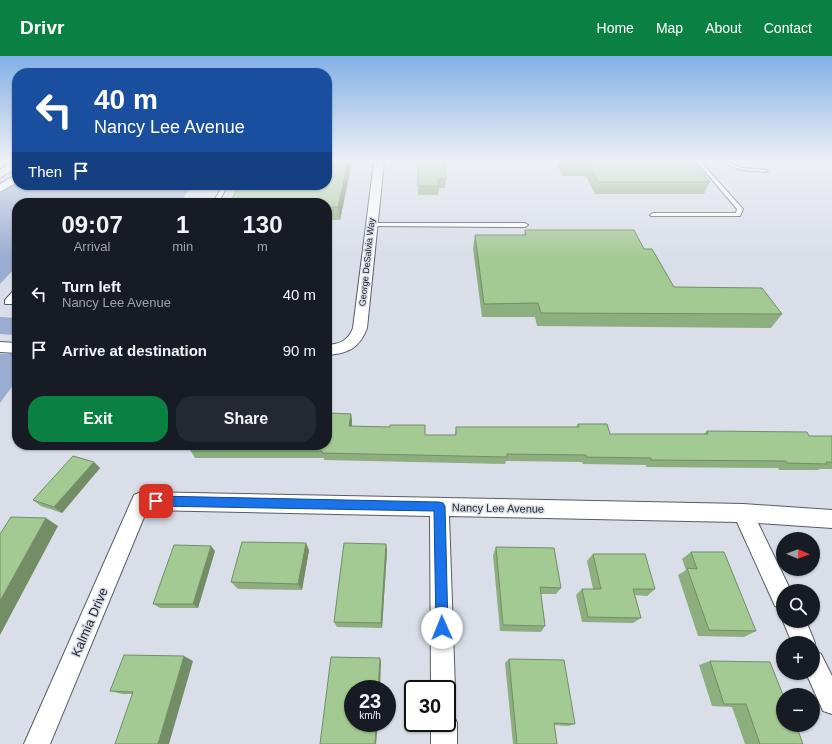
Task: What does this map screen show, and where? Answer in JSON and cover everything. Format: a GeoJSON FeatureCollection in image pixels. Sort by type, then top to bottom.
{"type":"FeatureCollection","features":[{"type":"Feature","properties":{"kind":"street","name":"George DeSalvia Way"},"geometry":{"type":"LineString","coordinates":[[332,350],[349,346],[357,338],[360,328],[375,194]]}},
{"type":"Feature","properties":{"kind":"street"},"geometry":{"type":"LineString","coordinates":[[0,347],[12,348]]}},
{"type":"Feature","properties":{"kind":"street","name":"Nancy Lee Avenue"},"geometry":{"type":"LineString","coordinates":[[141,501],[743,513],[832,519]]}},
{"type":"Feature","properties":{"kind":"street","name":"Kalmia Drive"},"geometry":{"type":"LineString","coordinates":[[37,744],[141,501]]}},
{"type":"Feature","properties":{"kind":"street"},"geometry":{"type":"LineString","coordinates":[[439,506],[443,680]]}},
{"type":"Feature","properties":{"kind":"street"},"geometry":{"type":"LineString","coordinates":[[743,513],[776,584]]}},
{"type":"Feature","properties":{"kind":"street"},"geometry":{"type":"LineString","coordinates":[[820,677],[832,702]]}},
{"type":"Feature","properties":{"kind":"street"},"geometry":{"type":"LineString","coordinates":[[444,732],[444,744]]}},
{"type":"Feature","properties":{"kind":"lane"},"geometry":{"type":"LineString","coordinates":[[653,215],[738,216],[740,209],[727,194]]}},
{"type":"Feature","properties":{"kind":"lane"},"geometry":{"type":"LineString","coordinates":[[371,224],[525,225]]}},
{"type":"Feature","properties":{"kind":"lane"},"geometry":{"type":"LineString","coordinates":[[12,296],[7,302],[12,302]]}},
{"type":"Feature","properties":{"kind":"shaded area"},"geometry":{"type":"Polygon","coordinates":[[[0,194],[186,194],[183,198],[12,198],[12,271],[0,284],[0,194]]]}},
{"type":"Feature","properties":{"kind":"shaded area"},"geometry":{"type":"Polygon","coordinates":[[[0,317],[12,318],[12,335],[0,334],[0,317]]]}},
{"type":"Feature","properties":{"kind":"shaded area"},"geometry":{"type":"Polygon","coordinates":[[[0,354],[12,354],[12,387],[0,403],[0,354]]]}},
{"type":"Feature","properties":{"kind":"building"},"geometry":{"type":"Polygon","coordinates":[[[234,194],[341,194],[338,207],[332,207],[332,198],[232,198],[234,194]]]}},
{"type":"Feature","properties":{"kind":"building"},"geometry":{"type":"Polygon","coordinates":[[[525,230],[634,230],[644,249],[652,249],[674,287],[762,288],[782,314],[541,313],[538,303],[484,304],[475,235],[526,235],[525,230]]]}},
{"type":"Feature","properties":{"kind":"building"},"geometry":{"type":"Polygon","coordinates":[[[332,413],[351,414],[349,426],[390,427],[390,425],[425,425],[425,435],[456,435],[456,427],[579,427],[578,424],[607,424],[610,434],[708,434],[707,431],[807,432],[809,436],[832,436],[832,462],[826,462],[827,464],[787,463],[786,461],[651,460],[651,458],[586,457],[586,455],[507,454],[507,457],[322,453],[322,451],[191,451],[332,450],[332,413]]]}},
{"type":"Feature","properties":{"kind":"building"},"geometry":{"type":"Polygon","coordinates":[[[73,456],[94,462],[54,507],[33,500],[73,456]]]}},
{"type":"Feature","properties":{"kind":"building"},"geometry":{"type":"Polygon","coordinates":[[[11,517],[46,518],[0,601],[0,534],[11,517]]]}},
{"type":"Feature","properties":{"kind":"building"},"geometry":{"type":"Polygon","coordinates":[[[242,542],[306,543],[298,584],[231,582],[242,542]]]}},
{"type":"Feature","properties":{"kind":"building"},"geometry":{"type":"Polygon","coordinates":[[[344,543],[386,544],[381,623],[334,622],[344,543]]]}},
{"type":"Feature","properties":{"kind":"building"},"geometry":{"type":"Polygon","coordinates":[[[174,545],[211,546],[193,604],[153,604],[174,545]]]}},
{"type":"Feature","properties":{"kind":"building"},"geometry":{"type":"Polygon","coordinates":[[[496,547],[554,548],[561,588],[540,587],[545,626],[503,625],[496,547]]]}},
{"type":"Feature","properties":{"kind":"building"},"geometry":{"type":"Polygon","coordinates":[[[691,552],[724,552],[756,631],[709,630],[687,568],[697,569],[691,552]]]}},
{"type":"Feature","properties":{"kind":"building"},"geometry":{"type":"Polygon","coordinates":[[[593,554],[645,554],[655,589],[633,589],[641,618],[588,617],[582,589],[601,589],[593,554]]]}},
{"type":"Feature","properties":{"kind":"building"},"geometry":{"type":"Polygon","coordinates":[[[124,655],[184,656],[158,744],[115,744],[133,692],[110,691],[124,655]]]}},
{"type":"Feature","properties":{"kind":"building"},"geometry":{"type":"Polygon","coordinates":[[[331,657],[380,658],[379,680],[344,680],[344,732],[376,732],[375,744],[320,744],[331,657]]]}},
{"type":"Feature","properties":{"kind":"building"},"geometry":{"type":"Polygon","coordinates":[[[509,659],[564,660],[575,724],[554,723],[557,744],[517,744],[509,659]]]}},
{"type":"Feature","properties":{"kind":"building"},"geometry":{"type":"Polygon","coordinates":[[[710,661],[770,662],[780,688],[776,688],[776,732],[799,732],[803,744],[760,744],[746,704],[724,704],[710,661]]]}},
{"type":"Feature","properties":{"kind":"route"},"geometry":{"type":"LineString","coordinates":[[156,501],[439,506],[442,628]]}}]}
